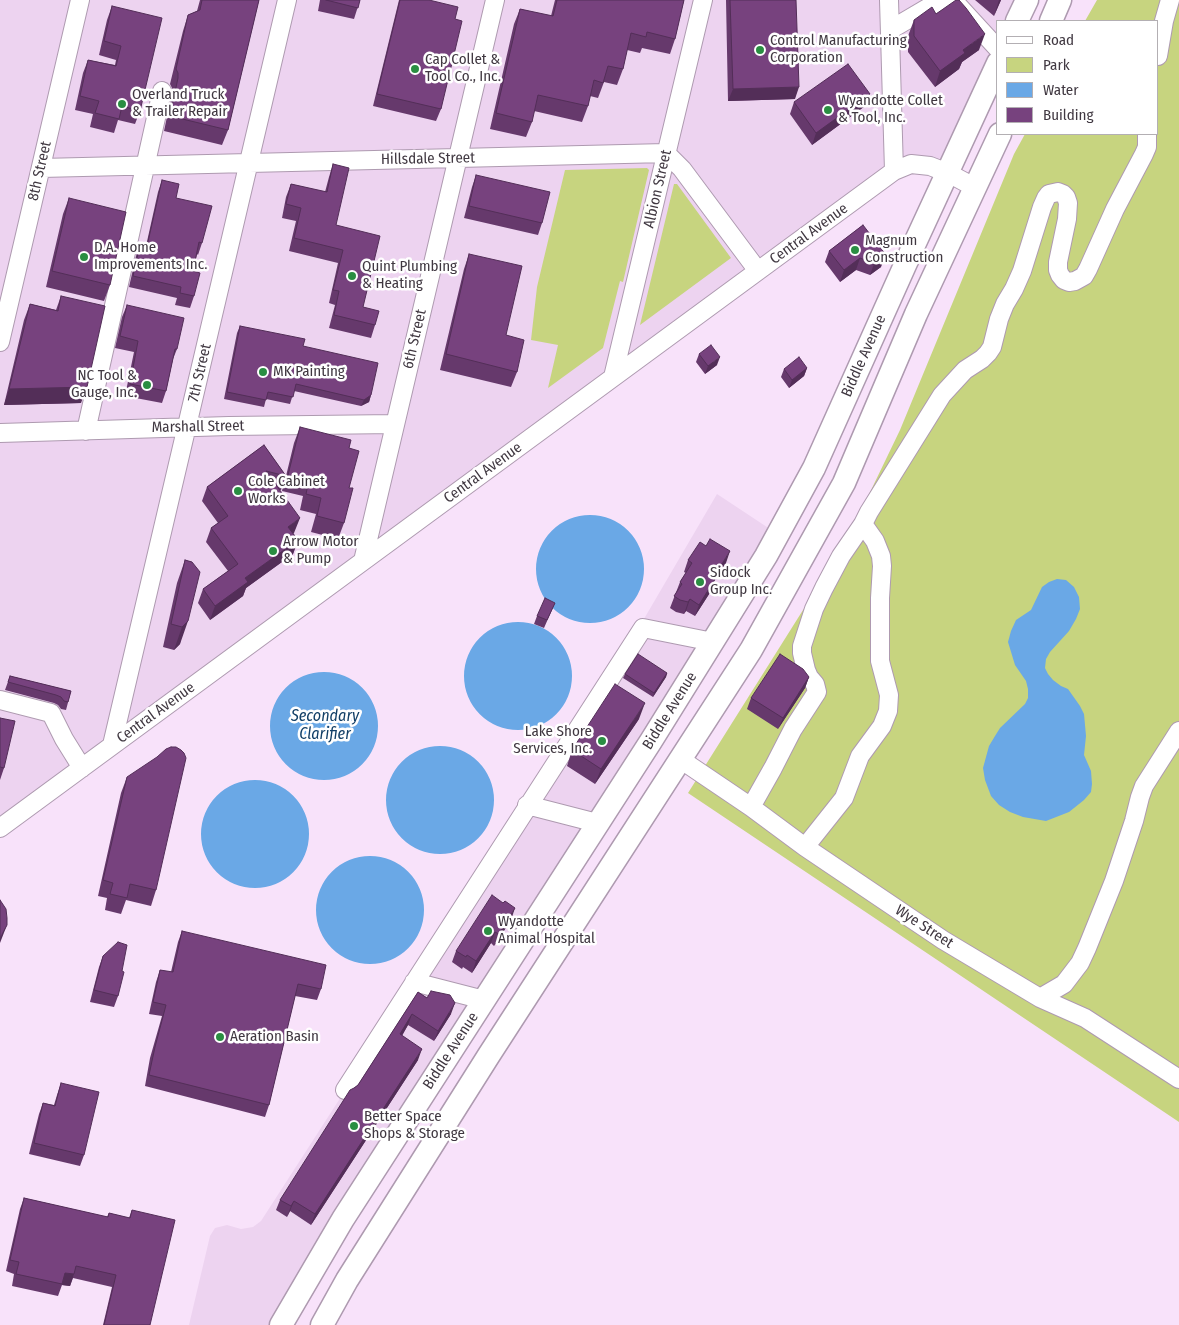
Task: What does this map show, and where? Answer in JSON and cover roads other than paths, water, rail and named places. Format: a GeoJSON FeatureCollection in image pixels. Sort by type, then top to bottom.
{"type":"FeatureCollection","features":[{"type":"Feature","properties":{"kind":"main road"},"geometry":{"type":"LineString","coordinates":[[1018,20],[1027,0]]}},
{"type":"Feature","properties":{"kind":"main road"},"geometry":{"type":"LineString","coordinates":[[1051,20],[1060,0]]}},
{"type":"Feature","properties":{"kind":"main road","name":"Biddle Avenue"},"geometry":{"type":"LineString","coordinates":[[281,1325],[350,1208],[651,740],[766,556],[814,468],[996,67]]}},
{"type":"Feature","properties":{"kind":"main road","name":"Biddle Avenue"},"geometry":{"type":"LineString","coordinates":[[322,1325],[347,1280],[489,1055],[751,650],[844,483],[916,314],[1000,135]]}},
{"type":"Feature","properties":{"kind":"main road"},"geometry":{"type":"LineString","coordinates":[[814,468],[844,483]]}},
{"type":"Feature","properties":{"kind":"main road"},"geometry":{"type":"LineString","coordinates":[[651,740],[680,759]]}},
{"type":"Feature","properties":{"kind":"main road"},"geometry":{"type":"LineString","coordinates":[[464,1031],[489,1055]]}},
{"type":"Feature","properties":{"kind":"main road"},"geometry":{"type":"LineString","coordinates":[[350,1208],[380,1228]]}},
{"type":"Feature","properties":{"kind":"street","name":"8th Street"},"geometry":{"type":"LineString","coordinates":[[0,342],[80,0]]}},
{"type":"Feature","properties":{"kind":"street","name":"7th Street"},"geometry":{"type":"LineString","coordinates":[[112,745],[288,0]]}},
{"type":"Feature","properties":{"kind":"street","name":"6th Street"},"geometry":{"type":"LineString","coordinates":[[363,561],[495,0]]}},
{"type":"Feature","properties":{"kind":"street","name":"Albion Street"},"geometry":{"type":"LineString","coordinates":[[613,377],[703,0]]}},
{"type":"Feature","properties":{"kind":"street"},"geometry":{"type":"LineString","coordinates":[[890,0],[894,171]]}},
{"type":"Feature","properties":{"kind":"street"},"geometry":{"type":"LineString","coordinates":[[890,30],[941,0]]}},
{"type":"Feature","properties":{"kind":"street"},"geometry":{"type":"LineString","coordinates":[[953,0],[996,47]]}},
{"type":"Feature","properties":{"kind":"street"},"geometry":{"type":"LineString","coordinates":[[1159,50],[1170,0]]}},
{"type":"Feature","properties":{"kind":"street"},"geometry":{"type":"LineString","coordinates":[[86,431],[162,91]]}},
{"type":"Feature","properties":{"kind":"street"},"geometry":{"type":"LineString","coordinates":[[751,807],[793,728],[817,692],[815,684],[806,670],[802,646],[809,622],[824,588],[841,556],[864,527],[942,395],[966,370],[982,359],[992,347],[1005,304],[1022,271],[1046,198],[1049,194],[1058,192],[1066,197],[1068,203],[1067,219],[1058,270],[1064,280],[1069,282],[1075,281],[1084,276],[1088,269],[1115,209],[1147,147],[1147,135]]}},
{"type":"Feature","properties":{"kind":"street","name":"Hillsdale Street"},"geometry":{"type":"LineString","coordinates":[[41,168],[666,153]]}},
{"type":"Feature","properties":{"kind":"street"},"geometry":{"type":"LineString","coordinates":[[666,153],[682,169],[758,271]]}},
{"type":"Feature","properties":{"kind":"street","name":"Central Avenue"},"geometry":{"type":"LineString","coordinates":[[0,828],[894,171],[911,164],[930,166],[976,188]]}},
{"type":"Feature","properties":{"kind":"street","name":"Marshall Street"},"geometry":{"type":"LineString","coordinates":[[0,433],[395,424]]}},
{"type":"Feature","properties":{"kind":"street"},"geometry":{"type":"LineString","coordinates":[[805,847],[844,798],[860,756],[882,726],[888,711],[889,695],[880,661],[879,629],[882,556],[864,527]]}},
{"type":"Feature","properties":{"kind":"street"},"geometry":{"type":"LineString","coordinates":[[345,1090],[643,628],[712,642]]}},
{"type":"Feature","properties":{"kind":"street"},"geometry":{"type":"LineString","coordinates":[[0,700],[51,713],[82,768]]}},
{"type":"Feature","properties":{"kind":"street"},"geometry":{"type":"LineString","coordinates":[[1040,998],[1064,984],[1080,963],[1114,881],[1144,786],[1179,731]]}},
{"type":"Feature","properties":{"kind":"street","name":"Wye Street"},"geometry":{"type":"LineString","coordinates":[[680,759],[751,807],[805,847],[943,940],[1040,998],[1085,1018],[1179,1079]]}},
{"type":"Feature","properties":{"kind":"street"},"geometry":{"type":"LineString","coordinates":[[528,805],[597,823]]}},
{"type":"Feature","properties":{"kind":"street"},"geometry":{"type":"LineString","coordinates":[[414,982],[484,1000]]}},
{"type":"Feature","properties":{"kind":"water"},"geometry":{"type":"Polygon","coordinates":[[[590,515],[611,519],[628,531],[640,548],[644,569],[640,590],[628,607],[611,619],[590,623],[569,619],[552,607],[540,590],[536,569],[540,548],[552,531],[569,519],[590,515]]]}},
{"type":"Feature","properties":{"kind":"water"},"geometry":{"type":"Polygon","coordinates":[[[1057,579],[1066,580],[1074,587],[1079,597],[1080,609],[1069,631],[1050,652],[1046,659],[1045,668],[1053,680],[1068,689],[1084,714],[1086,736],[1084,755],[1091,771],[1092,784],[1091,792],[1084,800],[1069,812],[1046,821],[1023,817],[999,805],[991,796],[983,768],[989,746],[1000,728],[1025,704],[1028,698],[1026,681],[1015,665],[1008,642],[1011,631],[1016,620],[1031,610],[1042,587],[1057,579]]]}},
{"type":"Feature","properties":{"kind":"water"},"geometry":{"type":"Polygon","coordinates":[[[518,622],[539,626],[556,638],[568,655],[572,676],[568,697],[556,714],[539,726],[518,730],[497,726],[480,714],[468,697],[464,676],[468,655],[480,638],[497,626],[518,622]]]}},
{"type":"Feature","properties":{"kind":"water","name":"Secondary Clarifier"},"geometry":{"type":"Polygon","coordinates":[[[324,672],[345,676],[362,688],[374,705],[378,726],[374,747],[362,764],[345,776],[324,780],[303,776],[286,764],[274,747],[270,726],[274,705],[286,688],[303,676],[324,672]]]}},
{"type":"Feature","properties":{"kind":"water","name":"Secondary Clarifier"},"geometry":{"type":"Polygon","coordinates":[[[440,746],[461,750],[478,762],[490,779],[494,800],[490,821],[478,838],[461,850],[440,854],[419,850],[402,838],[390,821],[386,800],[390,779],[402,762],[419,750],[440,746]]]}},
{"type":"Feature","properties":{"kind":"water","name":"Secondary Clarifier"},"geometry":{"type":"Polygon","coordinates":[[[255,780],[265,781],[285,789],[293,796],[300,804],[308,824],[308,844],[300,864],[293,872],[285,879],[265,887],[255,888],[245,887],[225,879],[217,872],[210,864],[202,844],[201,834],[202,824],[210,804],[217,796],[225,789],[245,781],[255,780]]]}},
{"type":"Feature","properties":{"kind":"water"},"geometry":{"type":"Polygon","coordinates":[[[370,856],[391,860],[408,872],[420,889],[424,910],[420,931],[408,948],[391,960],[370,964],[349,960],[332,948],[320,931],[316,910],[320,889],[332,872],[349,860],[370,856]]]}},
{"type":"Feature","properties":{"kind":"place","name":"Control Manufacturing Corporation"},"geometry":{"type":"Point","coordinates":[760,50]}},
{"type":"Feature","properties":{"kind":"place","name":"Cap Collet & Tool Co., Inc."},"geometry":{"type":"Point","coordinates":[415,69]}},
{"type":"Feature","properties":{"kind":"place","name":"Overland Truck & Trailer Repair"},"geometry":{"type":"Point","coordinates":[122,104]}},
{"type":"Feature","properties":{"kind":"place","name":"Wyandotte Collet & Tool, Inc."},"geometry":{"type":"Point","coordinates":[828,110]}},
{"type":"Feature","properties":{"kind":"place","name":"Magnum Construction"},"geometry":{"type":"Point","coordinates":[855,250]}},
{"type":"Feature","properties":{"kind":"place","name":"D.A. Home Improvements Inc."},"geometry":{"type":"Point","coordinates":[84,257]}},
{"type":"Feature","properties":{"kind":"place","name":"Quint Plumbing & Heating"},"geometry":{"type":"Point","coordinates":[352,276]}},
{"type":"Feature","properties":{"kind":"place","name":"MK Painting"},"geometry":{"type":"Point","coordinates":[263,372]}},
{"type":"Feature","properties":{"kind":"place","name":"NC Tool & Gauge, Inc."},"geometry":{"type":"Point","coordinates":[147,385]}},
{"type":"Feature","properties":{"kind":"place","name":"Cole Cabinet Works"},"geometry":{"type":"Point","coordinates":[238,491]}},
{"type":"Feature","properties":{"kind":"place","name":"Arrow Motor & Pump"},"geometry":{"type":"Point","coordinates":[273,551]}},
{"type":"Feature","properties":{"kind":"place","name":"Sidock Group Inc."},"geometry":{"type":"Point","coordinates":[700,582]}},
{"type":"Feature","properties":{"kind":"place","name":"Lake Shore Services, Inc."},"geometry":{"type":"Point","coordinates":[602,741]}},
{"type":"Feature","properties":{"kind":"place","name":"Wyandotte Animal Hospital"},"geometry":{"type":"Point","coordinates":[488,931]}},
{"type":"Feature","properties":{"kind":"place","name":"Aeration Basin"},"geometry":{"type":"Point","coordinates":[220,1037]}},
{"type":"Feature","properties":{"kind":"place","name":"Better Space Shops & Storage"},"geometry":{"type":"Point","coordinates":[354,1126]}}]}
